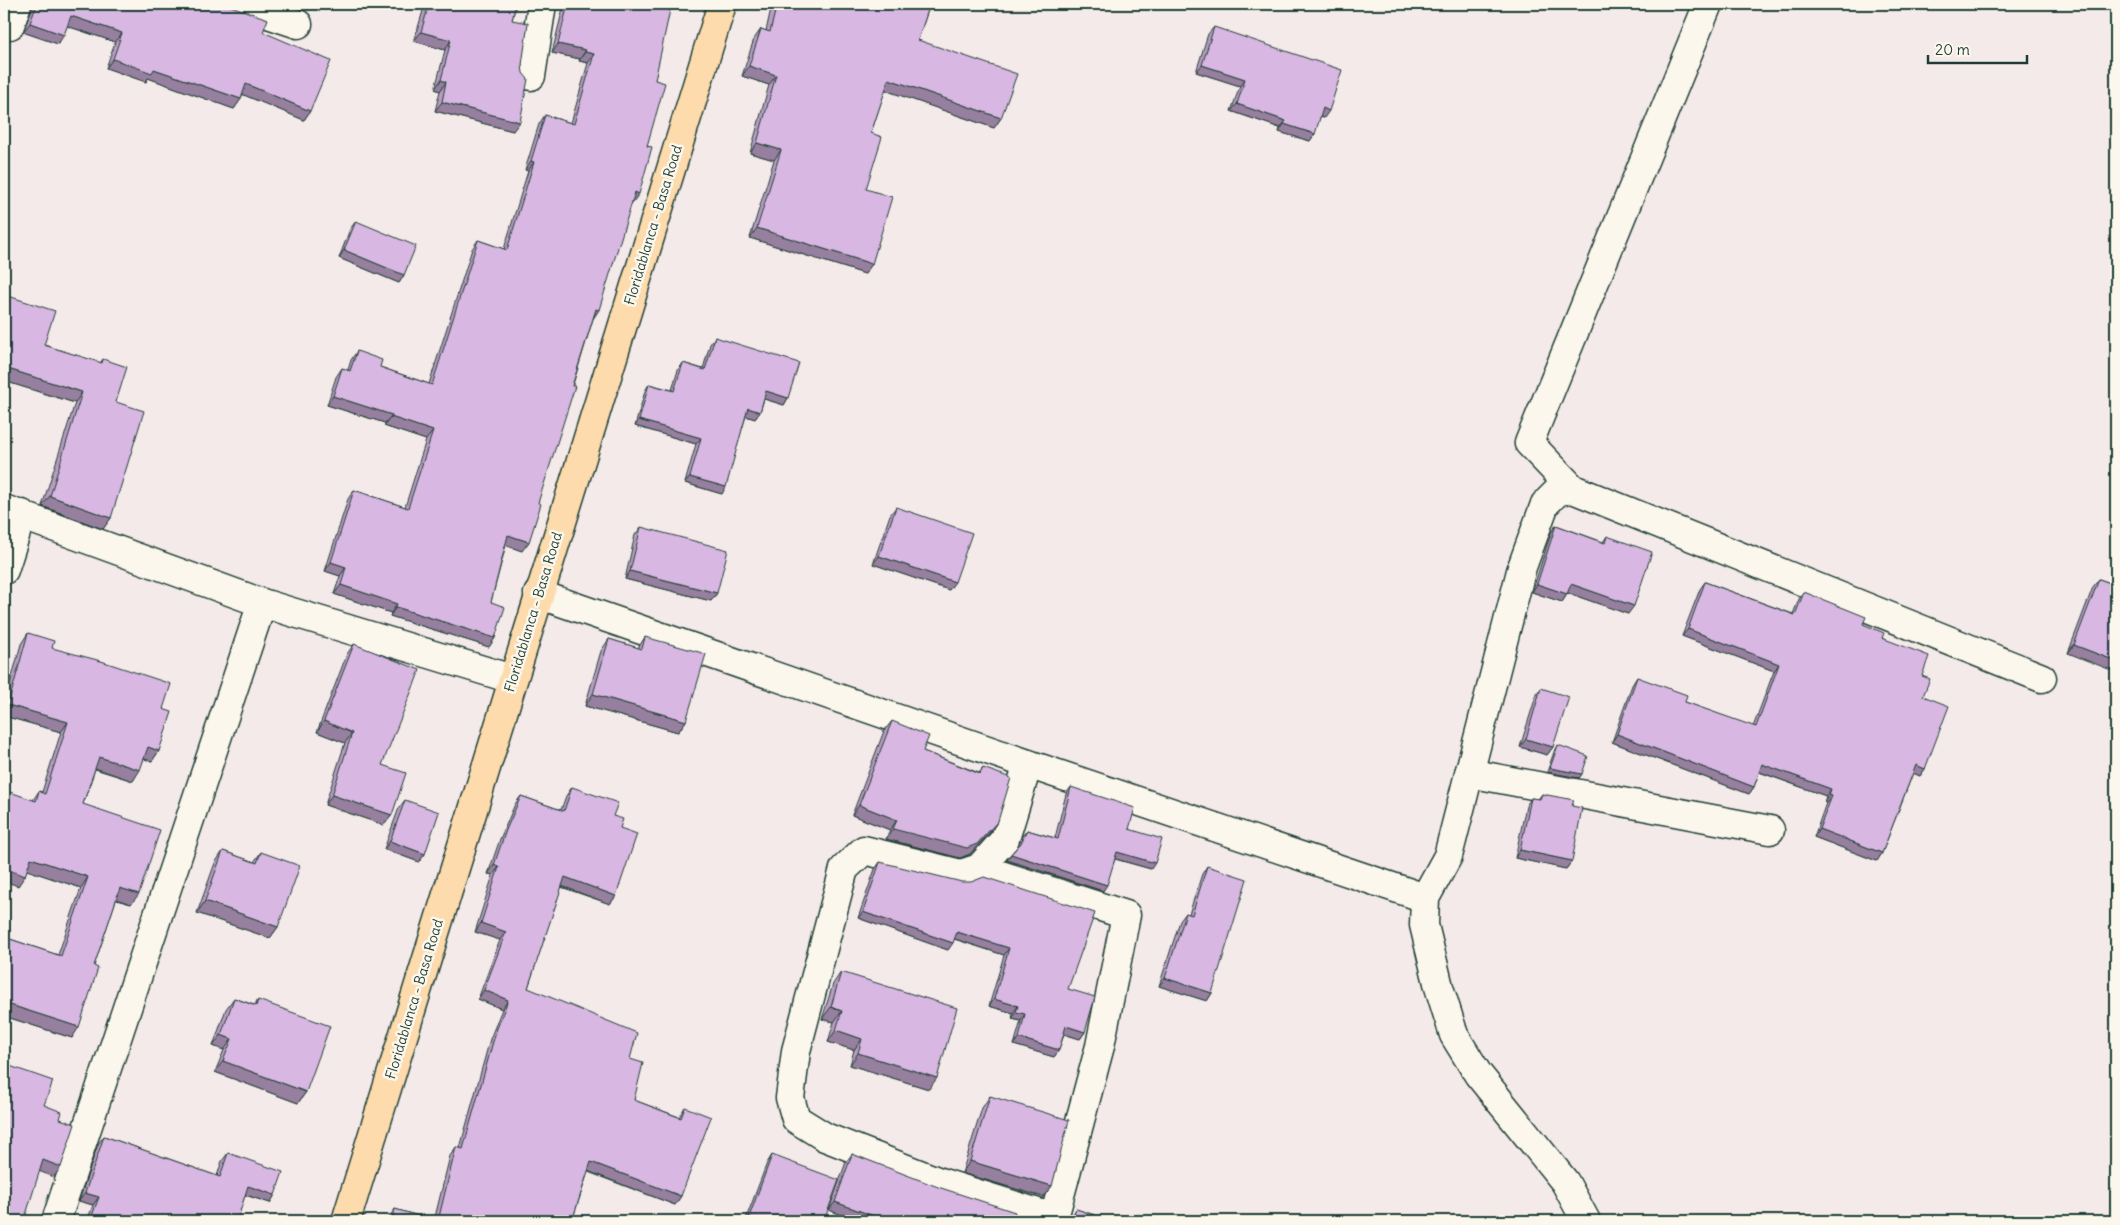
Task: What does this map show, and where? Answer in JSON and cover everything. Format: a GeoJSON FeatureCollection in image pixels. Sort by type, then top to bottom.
{"type":"FeatureCollection","features":[{"type":"Feature","properties":{"kind":"main road","name":"Floridablanca - Basa Road"},"geometry":{"type":"LineString","coordinates":[[346,1221],[538,594],[722,4]]}},
{"type":"Feature","properties":{"kind":"street"},"geometry":{"type":"LineString","coordinates":[[4,23],[10,25],[17,4]]}},
{"type":"Feature","properties":{"kind":"street"},"geometry":{"type":"LineString","coordinates":[[238,4],[298,24]]}},
{"type":"Feature","properties":{"kind":"street"},"geometry":{"type":"LineString","coordinates":[[532,76],[542,4]]}},
{"type":"Feature","properties":{"kind":"street"},"geometry":{"type":"LineString","coordinates":[[1708,4],[1528,443],[1573,489],[2042,678]]}},
{"type":"Feature","properties":{"kind":"street"},"geometry":{"type":"LineString","coordinates":[[1573,489],[1558,491],[1545,504],[1522,567],[1448,856],[1424,898],[1424,925],[1439,987],[1454,1035],[1478,1074],[1565,1182],[1586,1221]]}},
{"type":"Feature","properties":{"kind":"street"},"geometry":{"type":"LineString","coordinates":[[4,570],[13,512],[262,603],[512,679]]}},
{"type":"Feature","properties":{"kind":"street"},"geometry":{"type":"LineString","coordinates":[[538,594],[1028,764],[1424,898]]}},
{"type":"Feature","properties":{"kind":"street"},"geometry":{"type":"LineString","coordinates":[[56,1221],[262,603]]}},
{"type":"Feature","properties":{"kind":"street"},"geometry":{"type":"LineString","coordinates":[[979,868],[1126,915],[1100,1046],[1054,1218],[937,1181],[825,1137],[796,1119],[790,1098],[796,1051],[844,869],[864,850],[961,874],[979,868],[1005,839],[1028,764]]}},
{"type":"Feature","properties":{"kind":"street"},"geometry":{"type":"LineString","coordinates":[[1469,773],[1770,830]]}},
{"type":"Feature","properties":{"kind":"building"},"geometry":{"type":"Polygon","coordinates":[[[37,4],[225,4],[268,19],[263,32],[331,61],[310,111],[246,84],[241,99],[154,69],[152,73],[113,59],[122,33],[71,16],[64,35],[30,23],[37,4]]]}},
{"type":"Feature","properties":{"kind":"building"},"geometry":{"type":"Polygon","coordinates":[[[429,4],[516,4],[512,20],[528,23],[522,65],[523,73],[528,79],[520,122],[442,102],[446,82],[441,80],[451,40],[421,32],[429,4]]]}},
{"type":"Feature","properties":{"kind":"building"},"geometry":{"type":"Polygon","coordinates":[[[568,4],[605,4],[617,6],[618,4],[640,4],[670,10],[655,80],[665,83],[647,146],[652,147],[639,194],[635,192],[599,310],[596,309],[572,386],[575,386],[538,503],[541,504],[529,542],[508,535],[491,602],[505,607],[495,638],[396,607],[397,604],[341,585],[346,567],[331,562],[354,490],[408,508],[433,431],[391,417],[392,415],[333,396],[342,368],[350,371],[357,351],[382,360],[380,367],[432,385],[478,240],[507,250],[534,162],[531,161],[545,115],[574,124],[594,54],[585,52],[586,50],[558,44],[568,4]]]}},
{"type":"Feature","properties":{"kind":"building"},"geometry":{"type":"Polygon","coordinates":[[[777,4],[930,4],[918,40],[1017,74],[1001,118],[889,79],[871,133],[882,137],[866,189],[892,197],[872,264],[757,228],[781,150],[757,143],[776,75],[749,66],[761,29],[770,32],[777,4]]]}},
{"type":"Feature","properties":{"kind":"building"},"geometry":{"type":"Polygon","coordinates":[[[1214,27],[1342,70],[1329,111],[1323,108],[1315,134],[1284,124],[1286,121],[1237,104],[1245,79],[1202,65],[1214,27]]]}},
{"type":"Feature","properties":{"kind":"building"},"geometry":{"type":"Polygon","coordinates":[[[356,221],[416,246],[404,275],[344,250],[356,221]]]}},
{"type":"Feature","properties":{"kind":"building"},"geometry":{"type":"Polygon","coordinates":[[[5,295],[55,311],[44,345],[102,363],[103,359],[127,367],[116,402],[144,411],[111,518],[50,496],[82,392],[5,368],[4,371],[5,295]]]}},
{"type":"Feature","properties":{"kind":"building"},"geometry":{"type":"Polygon","coordinates":[[[715,337],[799,363],[788,398],[766,391],[760,412],[748,408],[726,487],[690,477],[701,438],[639,420],[649,384],[674,391],[683,363],[705,370],[715,337]]]}},
{"type":"Feature","properties":{"kind":"building"},"geometry":{"type":"Polygon","coordinates":[[[896,507],[972,533],[955,582],[879,556],[896,507]]]}},
{"type":"Feature","properties":{"kind":"building"},"geometry":{"type":"Polygon","coordinates":[[[1556,525],[1605,543],[1607,536],[1652,552],[1634,606],[1571,584],[1567,594],[1537,584],[1556,525]]]}},
{"type":"Feature","properties":{"kind":"building"},"geometry":{"type":"Polygon","coordinates":[[[641,527],[728,550],[717,593],[630,571],[641,527]]]}},
{"type":"Feature","properties":{"kind":"building"},"geometry":{"type":"Polygon","coordinates":[[[2099,579],[2116,585],[2116,661],[2074,645],[2099,579]]]}},
{"type":"Feature","properties":{"kind":"building"},"geometry":{"type":"Polygon","coordinates":[[[1705,582],[1795,615],[1804,592],[1866,617],[1863,624],[1884,633],[1882,638],[1929,656],[1922,676],[1930,679],[1923,696],[1949,706],[1925,769],[1916,765],[1882,853],[1819,829],[1832,796],[1829,795],[1831,789],[1762,764],[1754,787],[1617,734],[1637,677],[1687,695],[1685,702],[1756,727],[1779,664],[1688,629],[1705,582]]]}},
{"type":"Feature","properties":{"kind":"building"},"geometry":{"type":"Polygon","coordinates":[[[28,633],[54,641],[52,648],[101,661],[171,684],[163,709],[172,712],[159,751],[148,747],[140,770],[99,757],[83,804],[160,830],[139,894],[120,888],[94,966],[98,968],[79,1027],[4,1003],[4,937],[61,956],[88,877],[31,858],[25,876],[4,868],[4,790],[36,801],[39,791],[45,794],[68,722],[8,705],[28,633]]]}},
{"type":"Feature","properties":{"kind":"building"},"geometry":{"type":"Polygon","coordinates":[[[645,637],[706,654],[686,721],[593,694],[609,639],[642,649],[645,637]]]}},
{"type":"Feature","properties":{"kind":"building"},"geometry":{"type":"Polygon","coordinates":[[[354,644],[420,670],[382,765],[406,773],[392,815],[332,795],[352,733],[324,721],[354,644]]]}},
{"type":"Feature","properties":{"kind":"building"},"geometry":{"type":"Polygon","coordinates":[[[1541,688],[1569,697],[1553,747],[1526,739],[1541,688]]]}},
{"type":"Feature","properties":{"kind":"building"},"geometry":{"type":"Polygon","coordinates":[[[892,721],[929,736],[923,751],[980,774],[983,768],[1011,778],[998,821],[977,844],[967,848],[893,829],[897,820],[859,805],[892,721]]]}},
{"type":"Feature","properties":{"kind":"building"},"geometry":{"type":"Polygon","coordinates":[[[1558,745],[1588,756],[1582,774],[1550,768],[1558,745]]]}},
{"type":"Feature","properties":{"kind":"building"},"geometry":{"type":"Polygon","coordinates":[[[572,787],[618,803],[613,816],[623,819],[620,828],[637,834],[616,896],[565,877],[528,988],[637,1033],[630,1059],[643,1063],[634,1100],[681,1118],[685,1107],[711,1117],[681,1196],[591,1162],[572,1221],[438,1221],[456,1147],[463,1149],[496,1031],[508,1000],[484,990],[506,932],[481,923],[499,867],[494,865],[506,830],[521,796],[564,811],[572,787]]]}},
{"type":"Feature","properties":{"kind":"building"},"geometry":{"type":"Polygon","coordinates":[[[1071,787],[1135,808],[1129,829],[1162,839],[1155,863],[1117,852],[1107,885],[1011,854],[1021,843],[1027,830],[1058,839],[1071,787]]]}},
{"type":"Feature","properties":{"kind":"building"},"geometry":{"type":"Polygon","coordinates":[[[1542,794],[1574,800],[1572,806],[1582,808],[1572,861],[1520,850],[1531,798],[1540,799],[1542,794]]]}},
{"type":"Feature","properties":{"kind":"building"},"geometry":{"type":"Polygon","coordinates":[[[405,800],[439,812],[425,854],[390,841],[405,800]]]}},
{"type":"Feature","properties":{"kind":"building"},"geometry":{"type":"Polygon","coordinates":[[[223,851],[257,863],[261,852],[300,866],[278,927],[205,901],[223,851]]]}},
{"type":"Feature","properties":{"kind":"building"},"geometry":{"type":"Polygon","coordinates":[[[880,862],[962,882],[971,882],[984,877],[1095,913],[1068,989],[1095,997],[1085,1032],[1066,1026],[1059,1050],[1019,1038],[1025,1014],[1016,1012],[1018,1006],[994,999],[1009,948],[957,932],[953,943],[863,912],[880,862]]]}},
{"type":"Feature","properties":{"kind":"building"},"geometry":{"type":"Polygon","coordinates":[[[1207,866],[1247,879],[1212,993],[1165,978],[1186,913],[1192,915],[1207,866]]]}},
{"type":"Feature","properties":{"kind":"building"},"geometry":{"type":"Polygon","coordinates":[[[841,972],[957,1008],[937,1078],[858,1053],[862,1039],[836,1030],[842,1011],[831,1007],[841,972]]]}},
{"type":"Feature","properties":{"kind":"building"},"geometry":{"type":"Polygon","coordinates":[[[234,998],[256,1006],[258,1000],[330,1026],[306,1092],[223,1061],[232,1039],[221,1035],[234,998]]]}},
{"type":"Feature","properties":{"kind":"building"},"geometry":{"type":"Polygon","coordinates":[[[4,1064],[53,1081],[44,1105],[62,1112],[60,1119],[75,1124],[61,1167],[43,1160],[24,1221],[4,1221],[4,1064]]]}},
{"type":"Feature","properties":{"kind":"building"},"geometry":{"type":"Polygon","coordinates":[[[990,1096],[1069,1120],[1052,1186],[970,1161],[990,1096]]]}},
{"type":"Feature","properties":{"kind":"building"},"geometry":{"type":"Polygon","coordinates":[[[104,1136],[220,1177],[228,1153],[283,1172],[275,1195],[248,1186],[237,1221],[90,1221],[99,1197],[85,1193],[104,1136]]]}},
{"type":"Feature","properties":{"kind":"building"},"geometry":{"type":"Polygon","coordinates":[[[852,1154],[938,1187],[1015,1212],[1012,1221],[888,1221],[835,1202],[852,1154]]]}},
{"type":"Feature","properties":{"kind":"building"},"geometry":{"type":"Polygon","coordinates":[[[772,1155],[839,1180],[824,1221],[760,1221],[749,1217],[772,1155]]]}},
{"type":"Feature","properties":{"kind":"building"},"geometry":{"type":"Polygon","coordinates":[[[395,1209],[436,1221],[392,1221],[395,1209]]]}},
{"type":"Feature","properties":{"kind":"building"},"geometry":{"type":"Polygon","coordinates":[[[1076,1209],[1113,1221],[1069,1221],[1076,1209]]]}}]}
